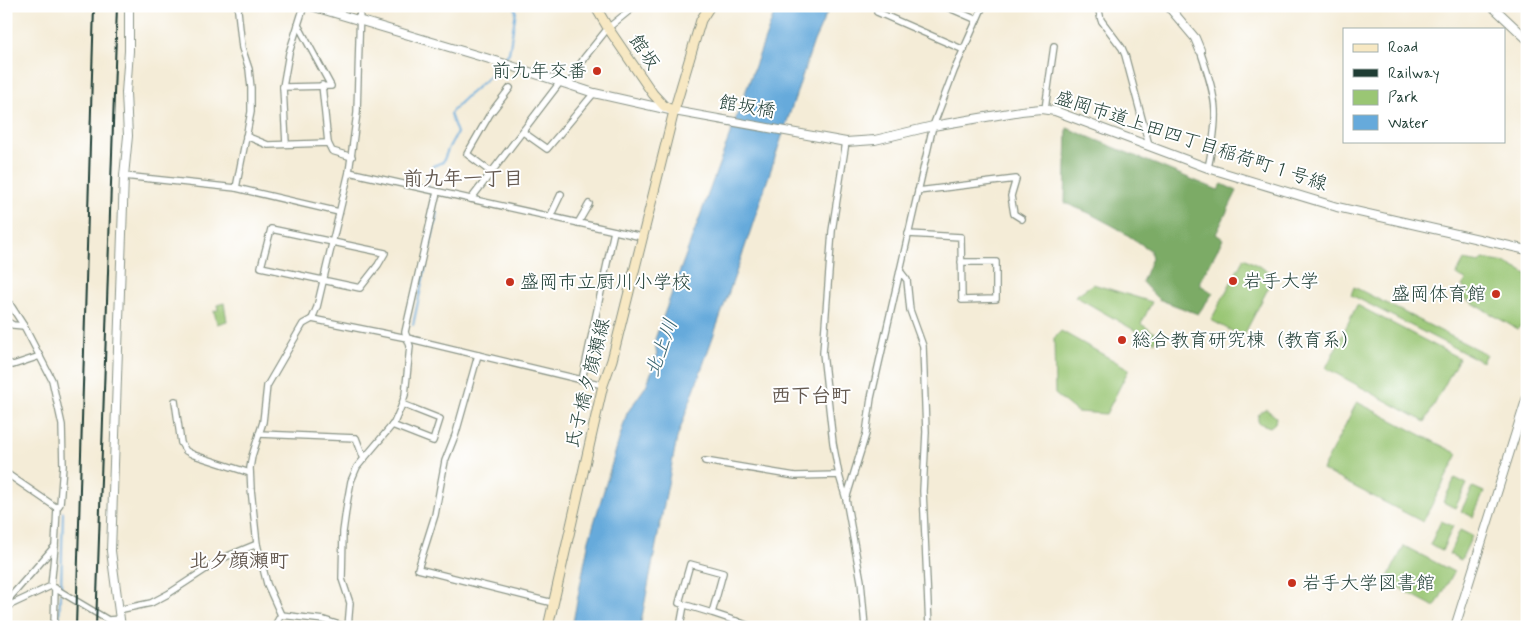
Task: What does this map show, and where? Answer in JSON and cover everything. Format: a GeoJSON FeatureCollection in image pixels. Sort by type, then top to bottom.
{"type":"FeatureCollection","features":[{"type":"Feature","properties":{"kind":"main road","name":"館坂"},"geometry":{"type":"LineString","coordinates":[[595,6],[653,94],[664,106],[674,111]]}},
{"type":"Feature","properties":{"kind":"main road","name":"氏子橋夕顔瀬線"},"geometry":{"type":"LineString","coordinates":[[548,627],[602,385],[612,360],[674,111],[701,20],[710,6]]}},
{"type":"Feature","properties":{"kind":"street"},"geometry":{"type":"LineString","coordinates":[[120,618],[111,551],[124,176],[128,136],[126,93],[129,51],[129,6]]}},
{"type":"Feature","properties":{"kind":"street"},"geometry":{"type":"LineString","coordinates":[[236,188],[250,112],[251,88],[249,69],[242,48],[239,6]]}},
{"type":"Feature","properties":{"kind":"street"},"geometry":{"type":"LineString","coordinates":[[286,144],[283,87],[289,53],[304,6]]}},
{"type":"Feature","properties":{"kind":"street","name":"館坂橋"},"geometry":{"type":"LineString","coordinates":[[311,6],[565,82],[594,93],[674,111],[814,136]]}},
{"type":"Feature","properties":{"kind":"street"},"geometry":{"type":"LineString","coordinates":[[281,615],[267,584],[257,544],[250,473],[252,456],[263,422],[267,386],[303,324],[312,319],[317,307],[352,157],[357,113],[360,6]]}},
{"type":"Feature","properties":{"kind":"street"},"geometry":{"type":"LineString","coordinates":[[471,199],[608,28],[635,6]]}},
{"type":"Feature","properties":{"kind":"street"},"geometry":{"type":"LineString","coordinates":[[879,6],[876,12],[964,50]]}},
{"type":"Feature","properties":{"kind":"street"},"geometry":{"type":"LineString","coordinates":[[945,6],[977,20]]}},
{"type":"Feature","properties":{"kind":"street"},"geometry":{"type":"LineString","coordinates":[[846,499],[866,434],[871,398],[933,126],[954,71],[984,6]]}},
{"type":"Feature","properties":{"kind":"street"},"geometry":{"type":"LineString","coordinates":[[1098,6],[1101,20],[1122,48],[1149,146]]}},
{"type":"Feature","properties":{"kind":"street"},"geometry":{"type":"LineString","coordinates":[[1168,6],[1195,38],[1210,82],[1215,109],[1213,142],[1208,168]]}},
{"type":"Feature","properties":{"kind":"street"},"geometry":{"type":"LineString","coordinates":[[1492,6],[1527,39]]}},
{"type":"Feature","properties":{"kind":"street"},"geometry":{"type":"LineString","coordinates":[[283,87],[331,86],[298,26]]}},
{"type":"Feature","properties":{"kind":"street"},"geometry":{"type":"LineString","coordinates":[[1045,109],[1054,46]]}},
{"type":"Feature","properties":{"kind":"street"},"geometry":{"type":"LineString","coordinates":[[322,85],[328,143],[332,151],[352,157]]}},
{"type":"Feature","properties":{"kind":"street"},"geometry":{"type":"LineString","coordinates":[[492,173],[467,154],[490,114],[510,88]]}},
{"type":"Feature","properties":{"kind":"street"},"geometry":{"type":"LineString","coordinates":[[523,132],[547,149],[594,93]]}},
{"type":"Feature","properties":{"kind":"street","name":"盛岡市道上田四丁目稲荷町１号線"},"geometry":{"type":"LineString","coordinates":[[814,136],[846,142],[875,140],[933,126],[1045,109],[1055,111],[1208,168],[1337,207],[1527,250]]}},
{"type":"Feature","properties":{"kind":"street"},"geometry":{"type":"LineString","coordinates":[[246,136],[268,145],[328,143]]}},
{"type":"Feature","properties":{"kind":"street"},"geometry":{"type":"LineString","coordinates":[[846,142],[832,231],[823,354],[833,443],[846,499],[861,581],[865,627]]}},
{"type":"Feature","properties":{"kind":"street"},"geometry":{"type":"LineString","coordinates":[[349,172],[642,237]]}},
{"type":"Feature","properties":{"kind":"street"},"geometry":{"type":"LineString","coordinates":[[124,176],[236,188],[339,212]]}},
{"type":"Feature","properties":{"kind":"street"},"geometry":{"type":"LineString","coordinates":[[918,191],[1016,179],[1010,196],[1014,214],[1022,219]]}},
{"type":"Feature","properties":{"kind":"street"},"geometry":{"type":"LineString","coordinates":[[281,615],[324,620],[347,627],[350,604],[342,579],[343,532],[351,481],[357,467],[392,425],[405,395],[410,346],[405,332],[437,192]]}},
{"type":"Feature","properties":{"kind":"street"},"geometry":{"type":"LineString","coordinates":[[550,217],[562,194]]}},
{"type":"Feature","properties":{"kind":"street"},"geometry":{"type":"LineString","coordinates":[[578,223],[589,204]]}},
{"type":"Feature","properties":{"kind":"street"},"geometry":{"type":"LineString","coordinates":[[271,229],[385,253],[360,288],[323,281],[261,267],[271,229]]}},
{"type":"Feature","properties":{"kind":"street"},"geometry":{"type":"LineString","coordinates":[[582,380],[614,231]]}},
{"type":"Feature","properties":{"kind":"street"},"geometry":{"type":"LineString","coordinates":[[908,234],[961,237],[961,262],[962,300],[996,299],[996,262],[961,262]]}},
{"type":"Feature","properties":{"kind":"street"},"geometry":{"type":"LineString","coordinates":[[900,271],[907,280],[910,310],[923,346],[926,432],[923,491],[929,627]]}},
{"type":"Feature","properties":{"kind":"street"},"geometry":{"type":"LineString","coordinates":[[6,298],[24,326],[52,380],[62,425],[63,466],[60,504],[57,508],[53,587],[54,627]]}},
{"type":"Feature","properties":{"kind":"street"},"geometry":{"type":"LineString","coordinates":[[312,319],[408,338],[602,385]]}},
{"type":"Feature","properties":{"kind":"street"},"geometry":{"type":"LineString","coordinates":[[6,321],[13,325],[24,326]]}},
{"type":"Feature","properties":{"kind":"street"},"geometry":{"type":"LineString","coordinates":[[478,355],[456,433],[445,461],[432,524],[418,569],[553,603]]}},
{"type":"Feature","properties":{"kind":"street"},"geometry":{"type":"LineString","coordinates":[[6,362],[13,366],[40,356]]}},
{"type":"Feature","properties":{"kind":"street"},"geometry":{"type":"LineString","coordinates":[[1455,627],[1527,397]]}},
{"type":"Feature","properties":{"kind":"street"},"geometry":{"type":"LineString","coordinates":[[175,401],[181,443],[186,451],[250,473]]}},
{"type":"Feature","properties":{"kind":"street"},"geometry":{"type":"LineString","coordinates":[[392,425],[433,441],[440,419],[402,404]]}},
{"type":"Feature","properties":{"kind":"street"},"geometry":{"type":"LineString","coordinates":[[259,434],[356,438],[364,459]]}},
{"type":"Feature","properties":{"kind":"street"},"geometry":{"type":"LineString","coordinates":[[705,460],[795,476],[839,475]]}},
{"type":"Feature","properties":{"kind":"street"},"geometry":{"type":"LineString","coordinates":[[6,474],[57,508]]}},
{"type":"Feature","properties":{"kind":"street"},"geometry":{"type":"LineString","coordinates":[[53,587],[108,620],[120,618],[168,594],[223,558],[257,544]]}},
{"type":"Feature","properties":{"kind":"street"},"geometry":{"type":"LineString","coordinates":[[6,602],[55,546]]}},
{"type":"Feature","properties":{"kind":"street"},"geometry":{"type":"LineString","coordinates":[[712,613],[723,573],[690,564],[679,603],[712,613],[736,624],[752,627]]}},
{"type":"Feature","properties":{"kind":"street"},"geometry":{"type":"LineString","coordinates":[[6,607],[53,587]]}},
{"type":"Feature","properties":{"kind":"street"},"geometry":{"type":"LineString","coordinates":[[680,627],[684,605]]}},
{"type":"Feature","properties":{"kind":"street"},"geometry":{"type":"LineString","coordinates":[[274,627],[281,615]]}},
{"type":"Feature","properties":{"kind":"street"},"geometry":{"type":"LineString","coordinates":[[107,627],[108,620]]}},
{"type":"Feature","properties":{"kind":"green space"},"geometry":{"type":"Polygon","coordinates":[[[1067,128],[1218,190],[1222,184],[1237,191],[1216,234],[1223,239],[1199,284],[1213,293],[1198,314],[1158,299],[1142,282],[1152,258],[1150,250],[1117,228],[1065,203],[1067,128]]]}},
{"type":"Feature","properties":{"kind":"green space"},"geometry":{"type":"Polygon","coordinates":[[[1244,258],[1275,275],[1243,337],[1211,320],[1244,258]]]}},
{"type":"Feature","properties":{"kind":"green space","name":"盛岡体育館"},"geometry":{"type":"Polygon","coordinates":[[[1483,259],[1506,263],[1527,274],[1527,319],[1517,329],[1464,298],[1467,290],[1462,286],[1466,280],[1456,275],[1464,260],[1480,263],[1483,259]]]}},
{"type":"Feature","properties":{"kind":"green space"},"geometry":{"type":"Polygon","coordinates":[[[1093,284],[1152,302],[1141,324],[1158,335],[1155,342],[1075,296],[1093,284]]]}},
{"type":"Feature","properties":{"kind":"green space"},"geometry":{"type":"Polygon","coordinates":[[[1354,287],[1486,354],[1482,362],[1351,295],[1354,287]]]}},
{"type":"Feature","properties":{"kind":"green space"},"geometry":{"type":"Polygon","coordinates":[[[224,303],[227,321],[217,324],[214,311],[218,310],[217,305],[224,303]]]}},
{"type":"Feature","properties":{"kind":"green space"},"geometry":{"type":"Polygon","coordinates":[[[1357,305],[1459,358],[1425,422],[1326,368],[1357,305]]]}},
{"type":"Feature","properties":{"kind":"green space"},"geometry":{"type":"Polygon","coordinates":[[[1061,331],[1129,369],[1106,414],[1077,412],[1055,394],[1054,338],[1061,331]]]}},
{"type":"Feature","properties":{"kind":"green space"},"geometry":{"type":"Polygon","coordinates":[[[1357,402],[1458,454],[1423,522],[1322,470],[1357,402]]]}},
{"type":"Feature","properties":{"kind":"green space"},"geometry":{"type":"Polygon","coordinates":[[[1266,409],[1276,417],[1275,423],[1270,427],[1258,421],[1260,413],[1266,409]]]}},
{"type":"Feature","properties":{"kind":"green space"},"geometry":{"type":"Polygon","coordinates":[[[1455,478],[1467,484],[1455,508],[1443,502],[1455,478]]]}},
{"type":"Feature","properties":{"kind":"green space"},"geometry":{"type":"Polygon","coordinates":[[[1473,487],[1484,492],[1473,517],[1461,511],[1473,487]]]}},
{"type":"Feature","properties":{"kind":"green space"},"geometry":{"type":"Polygon","coordinates":[[[1441,521],[1453,526],[1442,551],[1430,545],[1441,521]]]}},
{"type":"Feature","properties":{"kind":"green space"},"geometry":{"type":"Polygon","coordinates":[[[1460,530],[1472,536],[1461,560],[1449,554],[1460,530]]]}},
{"type":"Feature","properties":{"kind":"green space"},"geometry":{"type":"Polygon","coordinates":[[[1404,546],[1454,572],[1435,607],[1386,581],[1404,546]]]}},
{"type":"Feature","properties":{"kind":"water","name":"北上川"},"geometry":{"type":"Polygon","coordinates":[[[777,6],[830,6],[814,41],[745,247],[677,438],[640,627],[572,627],[589,540],[627,413],[646,386],[657,358],[655,339],[777,6]]]}},
{"type":"Feature","properties":{"kind":"waterway"},"geometry":{"type":"LineString","coordinates":[[502,61],[509,53],[516,11],[515,6]]}},
{"type":"Feature","properties":{"kind":"waterway"},"geometry":{"type":"LineString","coordinates":[[433,203],[426,179],[433,166],[443,162],[457,133],[450,114],[500,65]]}},
{"type":"Feature","properties":{"kind":"waterway"},"geometry":{"type":"LineString","coordinates":[[413,325],[437,214],[435,210]]}},
{"type":"Feature","properties":{"kind":"waterway"},"geometry":{"type":"LineString","coordinates":[[61,589],[63,512]]}},
{"type":"Feature","properties":{"kind":"waterway"},"geometry":{"type":"LineString","coordinates":[[59,627],[60,594]]}},
{"type":"Feature","properties":{"kind":"waterway"},"geometry":{"type":"LineString","coordinates":[[1216,622],[1226,627]]}},
{"type":"Feature","properties":{"kind":"railway"},"geometry":{"type":"LineString","coordinates":[[76,627],[94,6]]}},
{"type":"Feature","properties":{"kind":"railway"},"geometry":{"type":"LineString","coordinates":[[96,627],[117,6]]}},
{"type":"Feature","properties":{"kind":"place","name":"前九年交番"},"geometry":{"type":"Point","coordinates":[597,71]}},
{"type":"Feature","properties":{"kind":"place","name":"岩手大学"},"geometry":{"type":"Point","coordinates":[1233,281]}},
{"type":"Feature","properties":{"kind":"place","name":"盛岡市立厨川小学校"},"geometry":{"type":"Point","coordinates":[510,282]}},
{"type":"Feature","properties":{"kind":"place","name":"盛岡体育館"},"geometry":{"type":"Point","coordinates":[1496,294]}},
{"type":"Feature","properties":{"kind":"place","name":"総合教育研究棟（教育系）"},"geometry":{"type":"Point","coordinates":[1122,340]}},
{"type":"Feature","properties":{"kind":"place","name":"岩手大学図書館"},"geometry":{"type":"Point","coordinates":[1292,583]}},
{"type":"Feature","properties":{"kind":"district","name":"前九年一丁目"},"geometry":{"type":"Point","coordinates":[463,179]}},
{"type":"Feature","properties":{"kind":"district","name":"西下台町"},"geometry":{"type":"Point","coordinates":[811,396]}},
{"type":"Feature","properties":{"kind":"district","name":"北夕顔瀬町"},"geometry":{"type":"Point","coordinates":[239,561]}}]}
